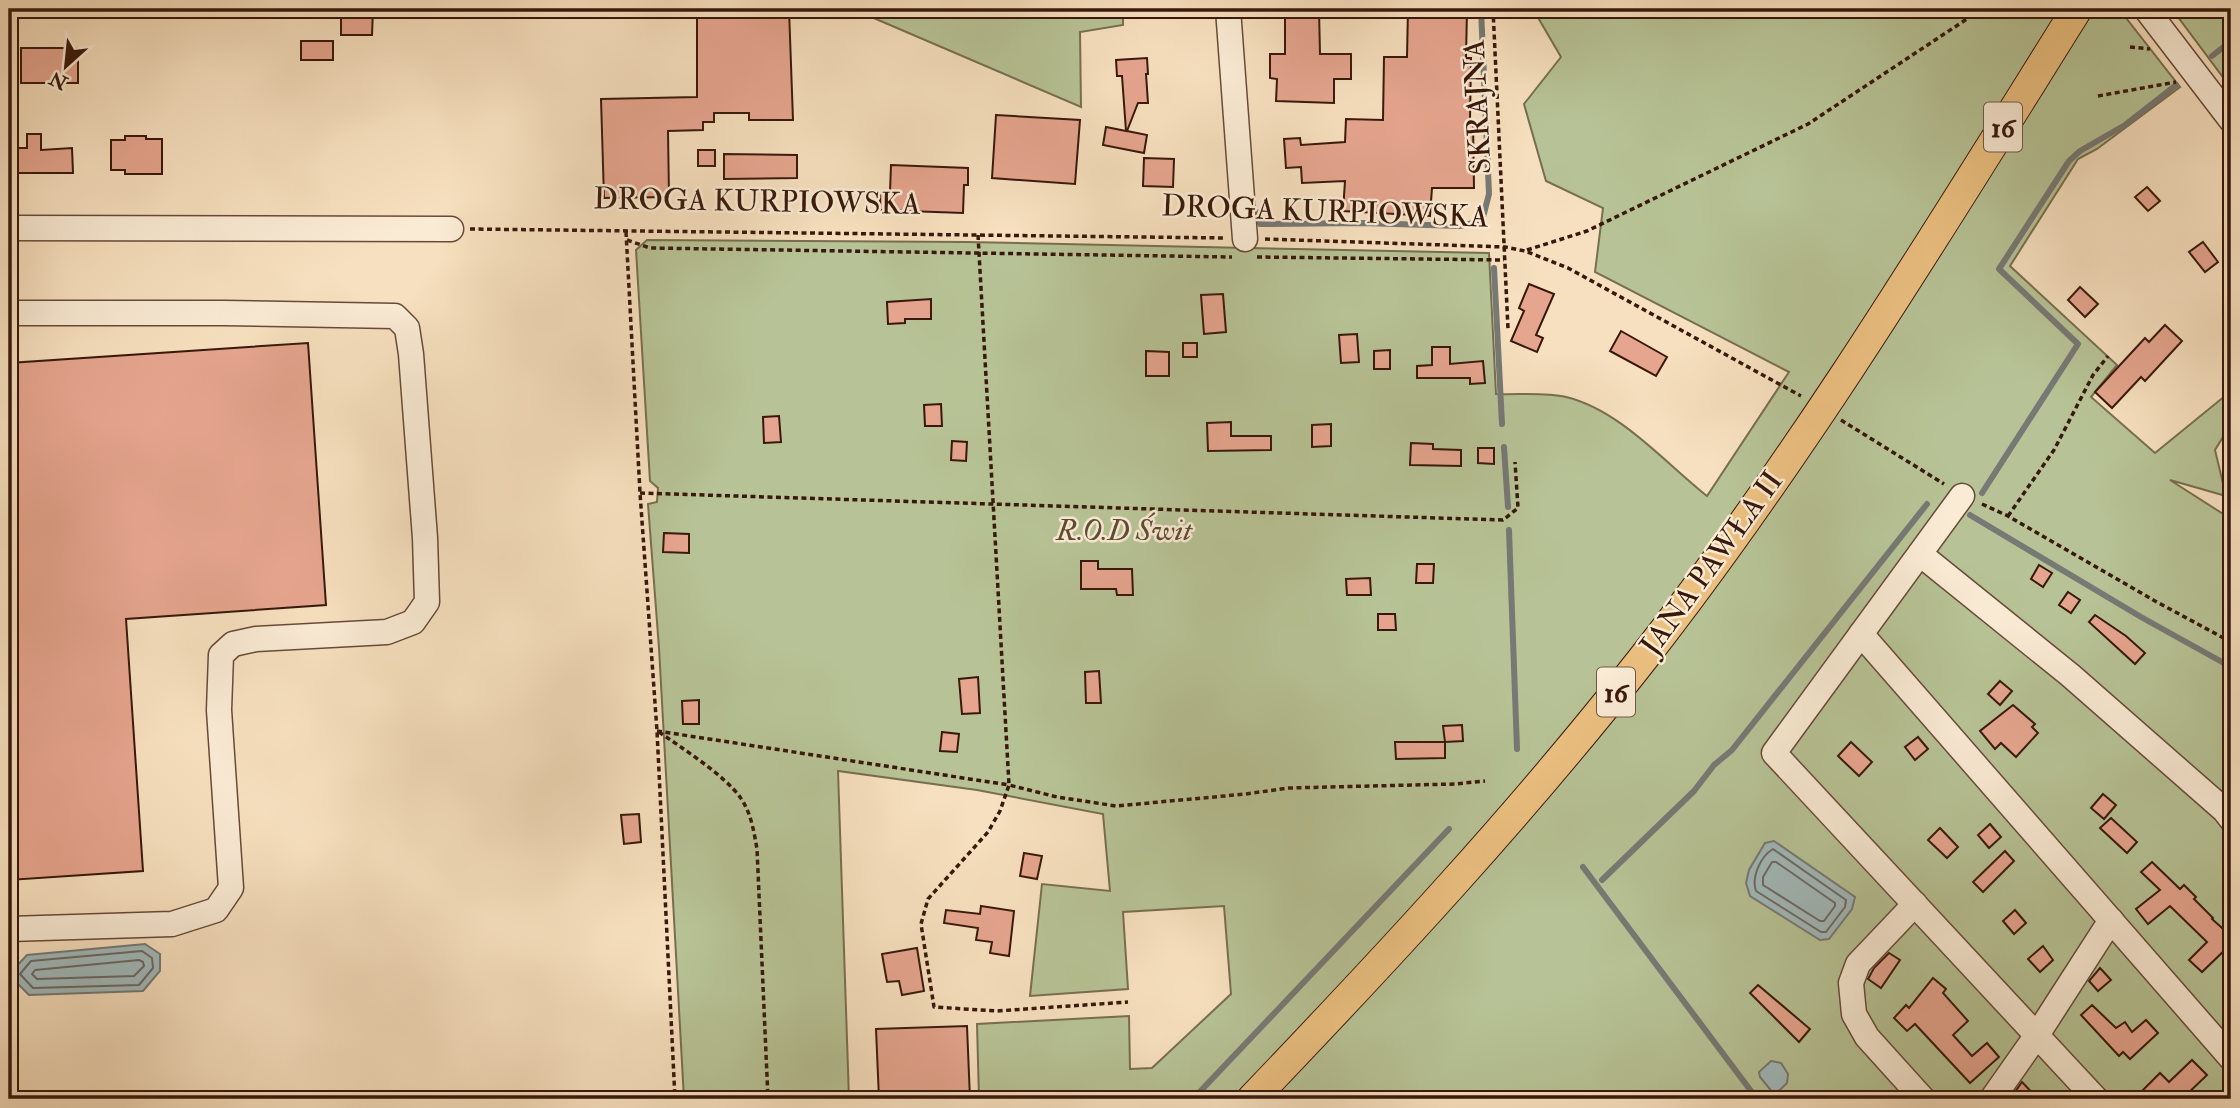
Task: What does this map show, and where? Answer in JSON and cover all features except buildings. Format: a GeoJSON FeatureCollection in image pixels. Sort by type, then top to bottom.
{"type":"FeatureCollection","features":[{"type":"Feature","properties":{"kind":"main road","name":"JANA PAWŁA II"},"geometry":{"type":"LineString","coordinates":[[1252,1099],[1406,937],[1509,822],[1657,639],[1850,369],[2077,9]]}},
{"type":"Feature","properties":{"kind":"street"},"geometry":{"type":"LineString","coordinates":[[1228,9],[1247,251]]}},
{"type":"Feature","properties":{"kind":"street"},"geometry":{"type":"LineString","coordinates":[[2146,9],[2231,120]]}},
{"type":"Feature","properties":{"kind":"street"},"geometry":{"type":"LineString","coordinates":[[9,228],[451,229]]}},
{"type":"Feature","properties":{"kind":"street"},"geometry":{"type":"LineString","coordinates":[[9,313],[395,316],[407,328],[411,354],[425,538],[427,602],[413,622],[387,632],[256,639],[233,644],[221,654],[219,710],[231,888],[216,910],[172,924],[9,929]]}},
{"type":"Feature","properties":{"kind":"street"},"geometry":{"type":"LineString","coordinates":[[1962,496],[1774,753],[2096,1099]]}},
{"type":"Feature","properties":{"kind":"street"},"geometry":{"type":"LineString","coordinates":[[1920,554],[2070,675],[2231,819]]}},
{"type":"Feature","properties":{"kind":"street"},"geometry":{"type":"LineString","coordinates":[[1861,634],[2231,1058]]}},
{"type":"Feature","properties":{"kind":"street"},"geometry":{"type":"LineString","coordinates":[[1915,904],[1858,964],[1851,984],[1854,1014],[1867,1037],[1923,1099]]}},
{"type":"Feature","properties":{"kind":"street"},"geometry":{"type":"LineString","coordinates":[[1992,1099],[2111,920]]}},
{"type":"Feature","properties":{"kind":"path","name":"SKRAJNA"},"geometry":{"type":"LineString","coordinates":[[1493,9],[1508,328]]}},
{"type":"Feature","properties":{"kind":"path"},"geometry":{"type":"LineString","coordinates":[[1525,251],[1587,231],[1808,124],[1982,9]]}},
{"type":"Feature","properties":{"kind":"path"},"geometry":{"type":"LineString","coordinates":[[2098,96],[2178,82]]}},
{"type":"Feature","properties":{"kind":"path","name":"DROGA KURPIOWSKA"},"geometry":{"type":"LineString","coordinates":[[451,229],[978,235],[1247,251],[1505,247],[1525,251],[1568,268],[1798,394]]}},
{"type":"Feature","properties":{"kind":"path"},"geometry":{"type":"LineString","coordinates":[[626,232],[640,493],[657,731],[675,1099]]}},
{"type":"Feature","properties":{"kind":"path"},"geometry":{"type":"LineString","coordinates":[[978,235],[1009,785],[1000,811],[988,832],[928,899],[921,924],[934,1007],[997,1011],[1128,1002]]}},
{"type":"Feature","properties":{"kind":"path"},"geometry":{"type":"LineString","coordinates":[[627,240],[650,248],[979,253],[1247,251],[1504,260]]}},
{"type":"Feature","properties":{"kind":"path"},"geometry":{"type":"LineString","coordinates":[[2008,516],[2054,450],[2093,375],[2108,356]]}},
{"type":"Feature","properties":{"kind":"path"},"geometry":{"type":"LineString","coordinates":[[1876,441],[1962,496],[2008,516],[2231,642]]}},
{"type":"Feature","properties":{"kind":"path"},"geometry":{"type":"LineString","coordinates":[[640,493],[1503,520],[1518,508],[1515,462]]}},
{"type":"Feature","properties":{"kind":"path"},"geometry":{"type":"LineString","coordinates":[[657,731],[1009,785],[1057,797],[1116,806],[1288,788],[1455,784],[1485,780]]}},
{"type":"Feature","properties":{"kind":"path"},"geometry":{"type":"LineString","coordinates":[[657,731],[714,773],[740,797],[752,821],[757,849],[768,1099]]}},
{"type":"Feature","properties":{"kind":"green space"},"geometry":{"type":"Polygon","coordinates":[[[862,9],[1123,9],[1123,25],[1080,32],[1081,107],[862,13],[862,9]]]}},
{"type":"Feature","properties":{"kind":"green space","name":"R.O.D Świt"},"geometry":{"type":"Polygon","coordinates":[[[1533,9],[2119,9],[2180,87],[2097,149],[2078,159],[2010,266],[2117,365],[2091,397],[2155,453],[2231,391],[2231,424],[2215,450],[2226,496],[2170,480],[2231,519],[2231,1099],[979,1099],[977,1024],[1129,1016],[1130,1069],[1152,1068],[1231,994],[1224,906],[1123,912],[1128,989],[1030,996],[1042,884],[1110,891],[1103,814],[977,790],[838,771],[849,1099],[684,1099],[659,648],[648,504],[657,502],[658,488],[650,481],[636,250],[647,240],[967,242],[1489,253],[1496,394],[1558,395],[1605,413],[1641,439],[1707,496],[1789,372],[1595,272],[1603,208],[1546,181],[1524,104],[1561,57],[1533,9]]]}},
{"type":"Feature","properties":{"kind":"green space"},"geometry":{"type":"Polygon","coordinates":[[[2172,9],[2231,9],[2231,88],[2172,9]]]}},
{"type":"Feature","properties":{"kind":"water"},"geometry":{"type":"Polygon","coordinates":[[[1774,841],[1855,897],[1852,909],[1829,939],[1820,940],[1750,896],[1746,883],[1749,870],[1765,843],[1774,841]]]}},
{"type":"Feature","properties":{"kind":"water"},"geometry":{"type":"Polygon","coordinates":[[[145,944],[160,954],[160,971],[143,991],[29,995],[14,980],[12,971],[27,955],[145,944]]]}},
{"type":"Feature","properties":{"kind":"water"},"geometry":{"type":"Polygon","coordinates":[[[1771,1061],[1781,1063],[1788,1074],[1787,1083],[1773,1093],[1759,1072],[1771,1061]]]}},
{"type":"Feature","properties":{"kind":"waterway"},"geometry":{"type":"LineString","coordinates":[[1257,212],[1260,224],[1460,226],[1482,221],[1489,194],[1481,9]]}},
{"type":"Feature","properties":{"kind":"waterway"},"geometry":{"type":"LineString","coordinates":[[2212,56],[2231,41]]}},
{"type":"Feature","properties":{"kind":"waterway"},"geometry":{"type":"LineString","coordinates":[[1982,493],[2078,344],[1999,269],[2069,161],[2080,151],[2125,125],[2176,85]]}},
{"type":"Feature","properties":{"kind":"waterway"},"geometry":{"type":"LineString","coordinates":[[1494,268],[1502,424]]}},
{"type":"Feature","properties":{"kind":"waterway"},"geometry":{"type":"LineString","coordinates":[[1504,447],[1508,507]]}},
{"type":"Feature","properties":{"kind":"waterway"},"geometry":{"type":"LineString","coordinates":[[1602,880],[1694,791],[1714,765],[1732,750],[1927,504]]}},
{"type":"Feature","properties":{"kind":"waterway"},"geometry":{"type":"LineString","coordinates":[[1970,515],[2231,667]]}},
{"type":"Feature","properties":{"kind":"waterway"},"geometry":{"type":"LineString","coordinates":[[1509,530],[1517,749]]}},
{"type":"Feature","properties":{"kind":"waterway"},"geometry":{"type":"LineString","coordinates":[[1193,1099],[1449,829]]}},
{"type":"Feature","properties":{"kind":"waterway"},"geometry":{"type":"LineString","coordinates":[[1583,867],[1757,1099]]}}]}
